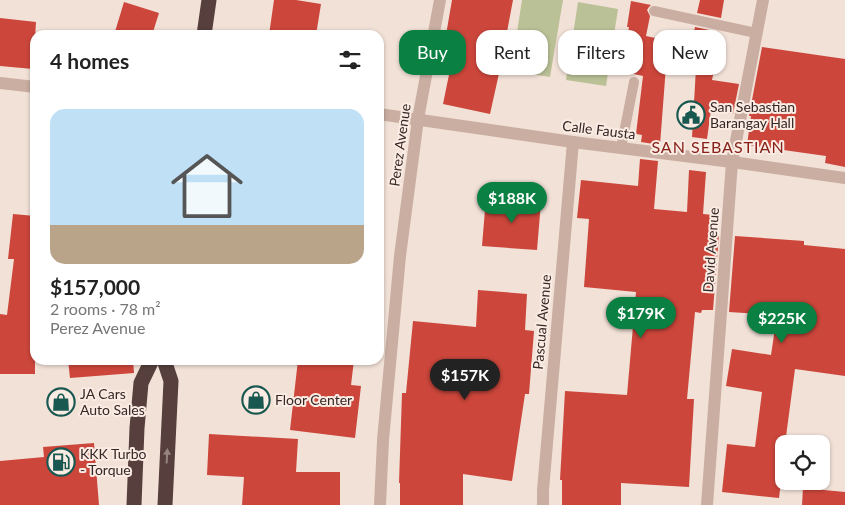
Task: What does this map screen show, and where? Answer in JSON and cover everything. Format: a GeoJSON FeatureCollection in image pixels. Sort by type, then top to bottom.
{"type":"FeatureCollection","features":[{"type":"Feature","properties":{"kind":"highway"},"geometry":{"type":"LineString","coordinates":[[205,30],[209,0]]}},
{"type":"Feature","properties":{"kind":"highway"},"geometry":{"type":"LineString","coordinates":[[134,505],[136,428],[141,383],[150,365]]}},
{"type":"Feature","properties":{"kind":"highway"},"geometry":{"type":"LineString","coordinates":[[164,505],[171,381],[166,365]]}},
{"type":"Feature","properties":{"kind":"street","name":"Perez Avenue"},"geometry":{"type":"LineString","coordinates":[[380,505],[383,440],[400,265],[418,119],[440,0]]}},
{"type":"Feature","properties":{"kind":"street","name":"David Avenue"},"geometry":{"type":"LineString","coordinates":[[708,505],[732,162],[763,0]]}},
{"type":"Feature","properties":{"kind":"street"},"geometry":{"type":"LineString","coordinates":[[0,83],[30,86]]}},
{"type":"Feature","properties":{"kind":"street","name":"Calle Fausta"},"geometry":{"type":"LineString","coordinates":[[384,115],[845,178]]}},
{"type":"Feature","properties":{"kind":"street","name":"Pascual Avenue"},"geometry":{"type":"LineString","coordinates":[[543,505],[573,142]]}},
{"type":"Feature","properties":{"kind":"lane"},"geometry":{"type":"LineString","coordinates":[[654,11],[756,33]]}},
{"type":"Feature","properties":{"kind":"lane"},"geometry":{"type":"LineString","coordinates":[[621,148],[634,82]]}},
{"type":"Feature","properties":{"kind":"green space"},"geometry":{"type":"Polygon","coordinates":[[[522,0],[563,0],[550,77],[537,75],[548,75],[548,30],[517,30],[522,0]]]}},
{"type":"Feature","properties":{"kind":"green space"},"geometry":{"type":"Polygon","coordinates":[[[578,2],[618,9],[615,30],[574,30],[578,2]]]}},
{"type":"Feature","properties":{"kind":"green space"},"geometry":{"type":"Polygon","coordinates":[[[567,75],[608,75],[606,86],[566,80],[567,75]]]}},
{"type":"Feature","properties":{"kind":"building"},"geometry":{"type":"Polygon","coordinates":[[[274,0],[296,0],[321,4],[317,30],[270,30],[274,0]]]}},
{"type":"Feature","properties":{"kind":"building"},"geometry":{"type":"Polygon","coordinates":[[[452,0],[513,0],[507,30],[476,30],[476,75],[499,75],[490,114],[443,104],[449,75],[466,75],[466,30],[447,30],[452,0]]]}},
{"type":"Feature","properties":{"kind":"building"},"geometry":{"type":"Polygon","coordinates":[[[700,0],[724,0],[721,18],[697,13],[700,0]]]}},
{"type":"Feature","properties":{"kind":"building"},"geometry":{"type":"Polygon","coordinates":[[[631,1],[651,5],[647,10],[650,16],[646,36],[653,38],[653,75],[665,75],[660,145],[641,142],[642,135],[636,134],[643,76],[638,75],[643,75],[643,30],[628,30],[629,27],[627,27],[631,1]]]}},
{"type":"Feature","properties":{"kind":"building"},"geometry":{"type":"Polygon","coordinates":[[[124,2],[159,13],[154,30],[116,30],[124,2]]]}},
{"type":"Feature","properties":{"kind":"building"},"geometry":{"type":"Polygon","coordinates":[[[0,18],[36,22],[35,30],[30,30],[30,69],[0,66],[0,18]]]}},
{"type":"Feature","properties":{"kind":"building"},"geometry":{"type":"Polygon","coordinates":[[[695,27],[709,30],[694,30],[695,27]]]}},
{"type":"Feature","properties":{"kind":"building"},"geometry":{"type":"Polygon","coordinates":[[[762,47],[845,59],[845,167],[825,163],[826,156],[747,145],[751,116],[749,116],[762,47]]]}},
{"type":"Feature","properties":{"kind":"building"},"geometry":{"type":"Polygon","coordinates":[[[696,75],[713,75],[712,80],[739,84],[733,114],[711,110],[707,139],[692,137],[696,75]]]}},
{"type":"Feature","properties":{"kind":"building"},"geometry":{"type":"Polygon","coordinates":[[[640,159],[658,161],[654,209],[687,212],[689,170],[706,172],[703,214],[713,215],[711,232],[719,235],[713,310],[702,310],[701,313],[695,312],[687,399],[694,399],[689,487],[621,483],[621,505],[562,505],[562,480],[560,480],[565,391],[627,395],[636,292],[584,287],[589,219],[577,218],[581,180],[638,186],[640,159]]]}},
{"type":"Feature","properties":{"kind":"building"},"geometry":{"type":"Polygon","coordinates":[[[486,198],[541,202],[537,250],[482,246],[486,198]]]}},
{"type":"Feature","properties":{"kind":"building"},"geometry":{"type":"Polygon","coordinates":[[[13,214],[30,216],[30,365],[35,365],[35,374],[0,374],[0,314],[7,315],[14,259],[8,259],[13,214]]]}},
{"type":"Feature","properties":{"kind":"building"},"geometry":{"type":"Polygon","coordinates":[[[735,236],[804,241],[804,245],[845,249],[845,376],[795,369],[786,435],[775,435],[775,490],[780,490],[779,498],[722,492],[727,444],[755,447],[762,392],[726,386],[732,349],[771,355],[777,315],[729,312],[735,236]]]}},
{"type":"Feature","properties":{"kind":"building"},"geometry":{"type":"Polygon","coordinates":[[[478,290],[527,294],[525,330],[534,331],[529,394],[525,394],[512,481],[463,474],[463,505],[400,505],[402,393],[406,393],[413,321],[476,327],[478,290]]]}},
{"type":"Feature","properties":{"kind":"building"},"geometry":{"type":"Polygon","coordinates":[[[69,365],[133,365],[134,373],[70,378],[69,365]]]}},
{"type":"Feature","properties":{"kind":"building"},"geometry":{"type":"Polygon","coordinates":[[[297,365],[353,365],[351,385],[361,386],[355,438],[290,430],[297,365]]]}},
{"type":"Feature","properties":{"kind":"building"},"geometry":{"type":"Polygon","coordinates":[[[209,434],[298,439],[296,472],[340,472],[340,505],[242,505],[244,477],[207,475],[209,434]]]}},
{"type":"Feature","properties":{"kind":"building"},"geometry":{"type":"Polygon","coordinates":[[[94,443],[99,505],[0,505],[0,461],[44,457],[43,447],[94,443]]]}},
{"type":"Feature","properties":{"kind":"building"},"geometry":{"type":"Polygon","coordinates":[[[803,490],[845,492],[845,505],[802,505],[803,490]]]}},
{"type":"Feature","properties":{"kind":"place","name":"San Sebastian Barangay Hall"},"geometry":{"type":"Point","coordinates":[691,115]}},
{"type":"Feature","properties":{"kind":"place","name":"Floor Center"},"geometry":{"type":"Point","coordinates":[256,400]}},
{"type":"Feature","properties":{"kind":"place","name":"JA Cars Auto Sales"},"geometry":{"type":"Point","coordinates":[61,402]}},
{"type":"Feature","properties":{"kind":"place","name":"KKK Turbo - Torque"},"geometry":{"type":"Point","coordinates":[61,462]}},
{"type":"Feature","properties":{"kind":"district","name":"SAN SEBASTIAN"},"geometry":{"type":"Point","coordinates":[718,147]}}]}
